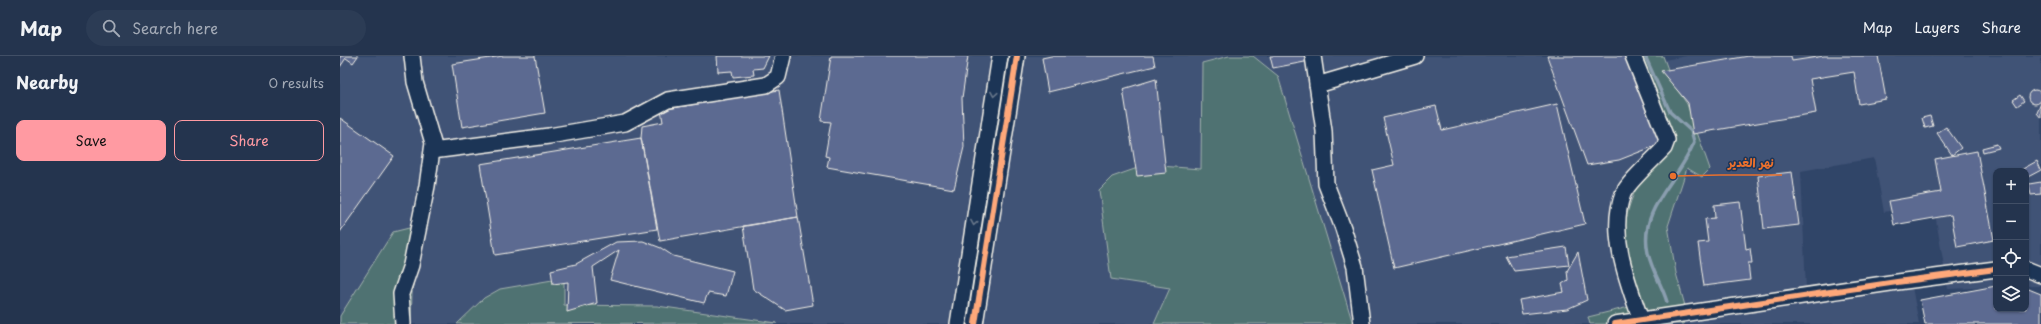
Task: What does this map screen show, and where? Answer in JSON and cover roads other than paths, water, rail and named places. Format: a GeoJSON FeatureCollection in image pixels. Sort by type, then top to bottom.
{"type":"FeatureCollection","features":[{"type":"Feature","properties":{"kind":"street"},"geometry":{"type":"LineString","coordinates":[[404,324],[401,294],[411,265],[427,186],[433,143],[415,82],[412,56]]}},
{"type":"Feature","properties":{"kind":"street"},"geometry":{"type":"LineString","coordinates":[[432,151],[549,136],[625,123],[668,100],[766,84],[778,77],[783,56]]}},
{"type":"Feature","properties":{"kind":"street"},"geometry":{"type":"LineString","coordinates":[[958,324],[1000,56]]}},
{"type":"Feature","properties":{"kind":"street"},"geometry":{"type":"LineString","coordinates":[[975,324],[1017,56]]}},
{"type":"Feature","properties":{"kind":"street"},"geometry":{"type":"LineString","coordinates":[[1313,56],[1324,131],[1326,184],[1343,228],[1354,267],[1362,324]]}},
{"type":"Feature","properties":{"kind":"street"},"geometry":{"type":"LineString","coordinates":[[1317,85],[1415,56]]}},
{"type":"Feature","properties":{"kind":"street"},"geometry":{"type":"LineString","coordinates":[[1633,56],[1667,140],[1664,148],[1623,194],[1618,221],[1624,271],[1641,320]]}},
{"type":"Feature","properties":{"kind":"street"},"geometry":{"type":"LineString","coordinates":[[977,205],[993,208]]}},
{"type":"Feature","properties":{"kind":"street"},"geometry":{"type":"LineString","coordinates":[[1615,324],[1641,320],[1697,318],[1897,282],[1993,269]]}},
{"type":"Feature","properties":{"kind":"street"},"geometry":{"type":"LineString","coordinates":[[2029,270],[2041,275]]}},
{"type":"Feature","properties":{"kind":"waterway"},"geometry":{"type":"LineString","coordinates":[[1645,56],[1670,112],[1691,131],[1694,142],[1688,156],[1654,208],[1649,222],[1647,237],[1648,253],[1667,302]]}},
{"type":"Feature","properties":{"kind":"place","name":"نهر الغدير"},"geometry":{"type":"Point","coordinates":[1673,176]}}]}
